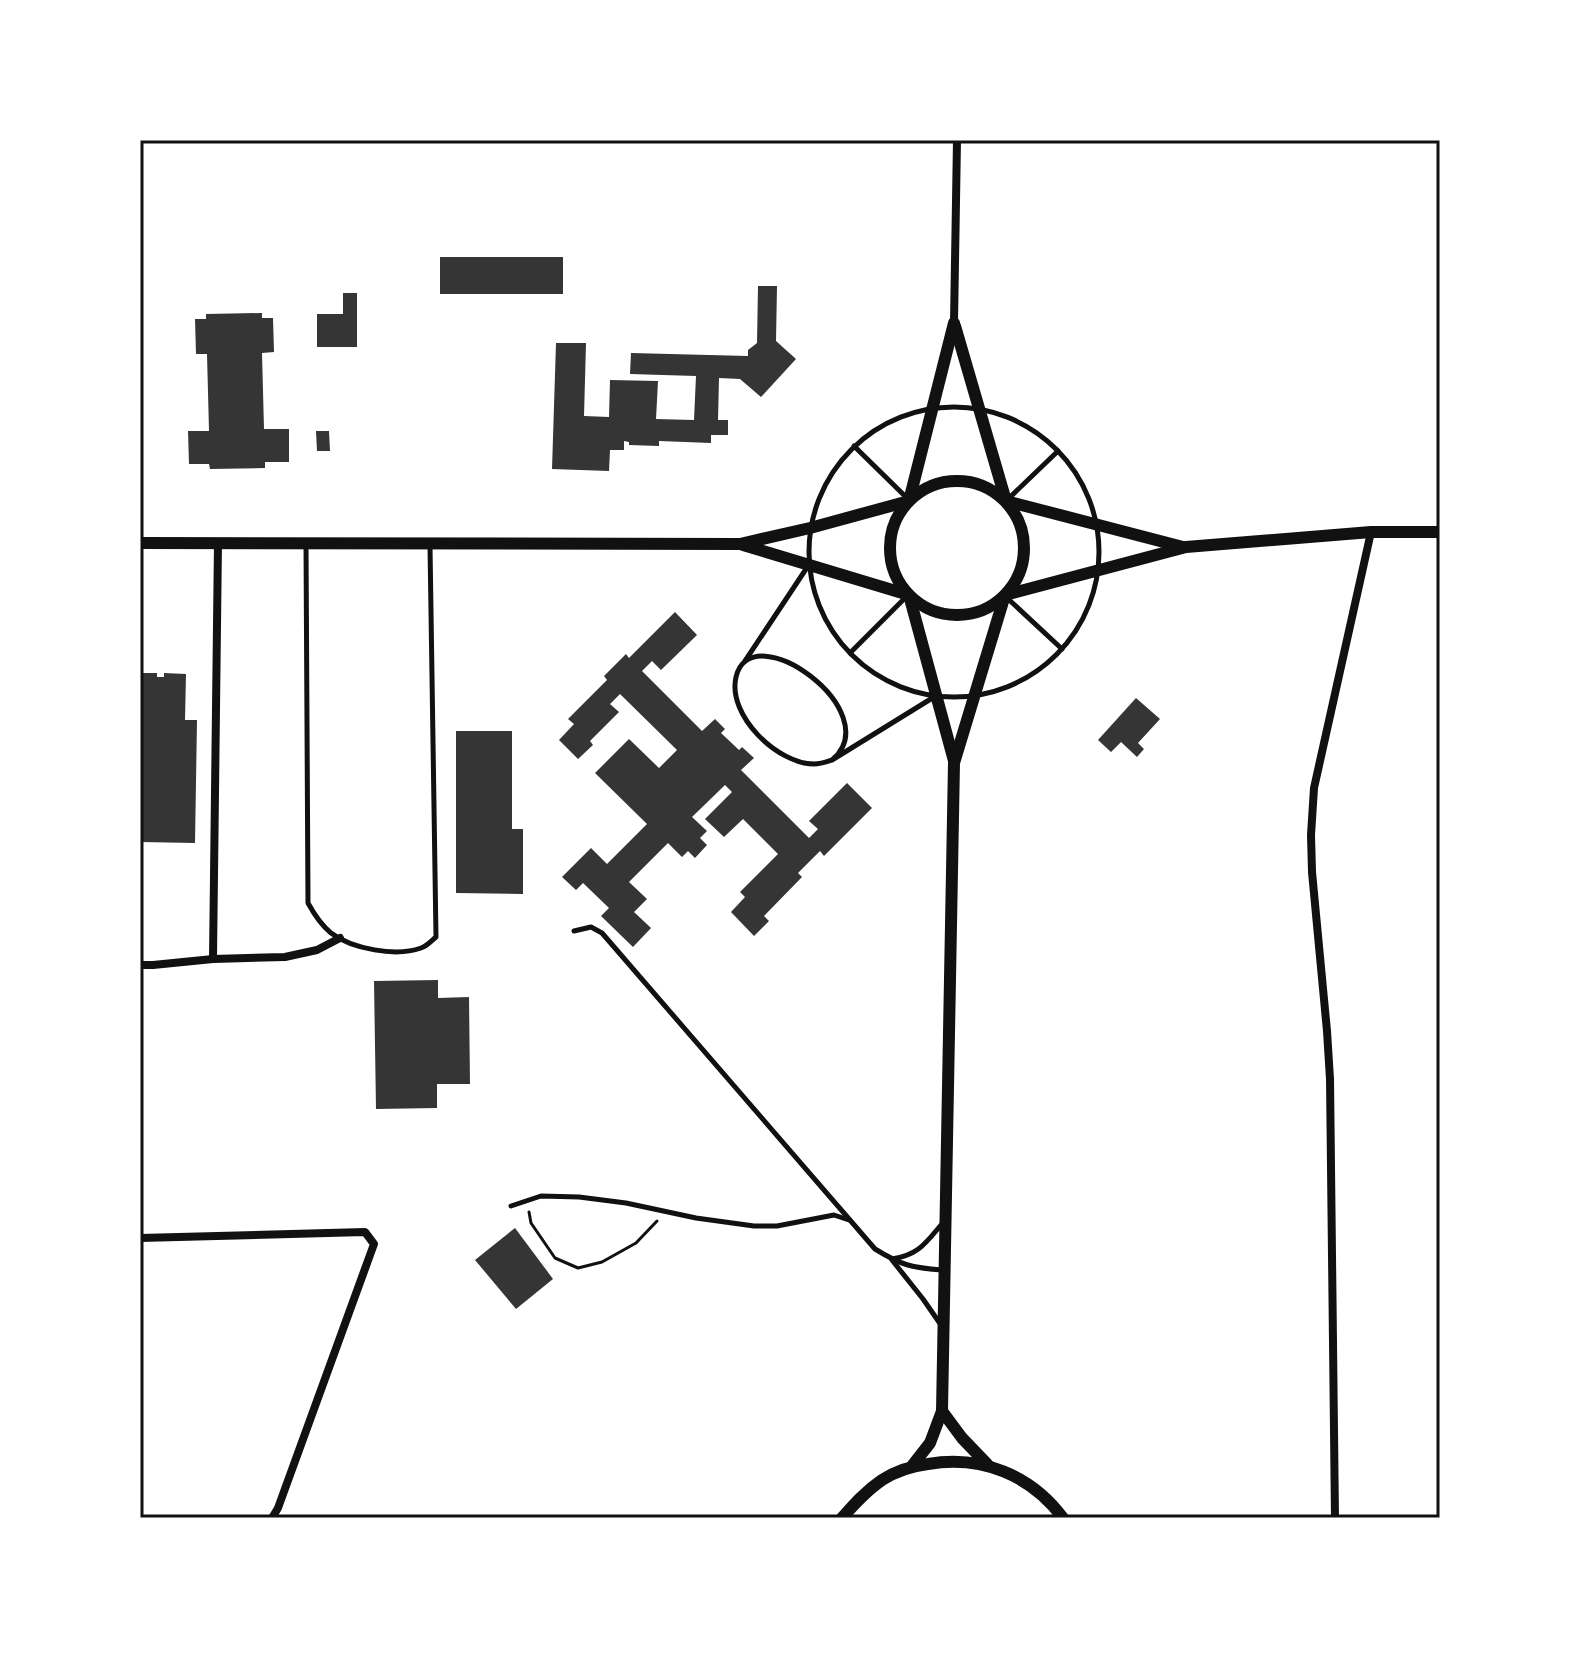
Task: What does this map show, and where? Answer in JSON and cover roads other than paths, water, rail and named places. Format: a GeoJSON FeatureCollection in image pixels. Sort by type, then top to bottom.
{"type":"FeatureCollection","features":[{"type":"Feature","properties":{"kind":"street"},"geometry":{"type":"LineString","coordinates":[[909,501],[954,323],[957,140]]}},
{"type":"Feature","properties":{"kind":"street"},"geometry":{"type":"LineString","coordinates":[[954,323],[1006,501],[1019,521],[1025,545],[1018,576],[1005,595],[954,763]]}},
{"type":"Feature","properties":{"kind":"street"},"geometry":{"type":"LineString","coordinates":[[912,1466],[930,1443],[942,1411],[954,763],[909,595],[893,568],[891,537],[897,518],[909,501],[934,485],[963,481],[981,485],[1006,501],[1186,547]]}},
{"type":"Feature","properties":{"kind":"street"},"geometry":{"type":"LineString","coordinates":[[140,543],[740,544],[909,501]]}},
{"type":"Feature","properties":{"kind":"street"},"geometry":{"type":"LineString","coordinates":[[740,544],[909,595],[931,610],[957,615],[983,610],[1005,595],[1186,547],[1371,532],[1440,532]]}},
{"type":"Feature","properties":{"kind":"street"},"geometry":{"type":"LineString","coordinates":[[1335,1518],[1330,1079],[1311,835],[1314,788],[1371,532]]}},
{"type":"Feature","properties":{"kind":"street"},"geometry":{"type":"LineString","coordinates":[[213,959],[218,542]]}},
{"type":"Feature","properties":{"kind":"street"},"geometry":{"type":"LineString","coordinates":[[140,965],[285,957],[317,950],[340,938]]}},
{"type":"Feature","properties":{"kind":"street"},"geometry":{"type":"LineString","coordinates":[[140,1238],[365,1232],[374,1244],[272,1518]]}},
{"type":"Feature","properties":{"kind":"street"},"geometry":{"type":"LineString","coordinates":[[942,1411],[987,1464]]}},
{"type":"Feature","properties":{"kind":"street"},"geometry":{"type":"LineString","coordinates":[[842,1518],[861,1496],[885,1478],[912,1466],[949,1460],[987,1464],[1011,1473],[1033,1487],[1063,1518]]}},
{"type":"Feature","properties":{"kind":"lane"},"geometry":{"type":"LineString","coordinates":[[933,408],[978,409],[1026,426],[1058,451],[1073,470],[1086,491],[1097,526],[1098,571],[1082,622],[1062,649],[1040,669],[1001,689],[975,696],[937,695],[908,689],[884,679],[850,653],[828,624],[812,586],[810,528],[821,492],[841,460],[876,429],[914,412],[933,408]]}},
{"type":"Feature","properties":{"kind":"lane"},"geometry":{"type":"LineString","coordinates":[[854,446],[909,501]]}},
{"type":"Feature","properties":{"kind":"lane"},"geometry":{"type":"LineString","coordinates":[[1006,501],[1058,451]]}},
{"type":"Feature","properties":{"kind":"lane"},"geometry":{"type":"LineString","coordinates":[[306,543],[308,903],[332,934],[375,950],[393,952],[425,947],[436,937],[430,543]]}},
{"type":"Feature","properties":{"kind":"lane"},"geometry":{"type":"LineString","coordinates":[[809,565],[736,675],[740,708],[761,738],[784,755],[804,763],[832,760],[937,695]]}},
{"type":"Feature","properties":{"kind":"lane"},"geometry":{"type":"LineString","coordinates":[[850,653],[909,595]]}},
{"type":"Feature","properties":{"kind":"lane"},"geometry":{"type":"LineString","coordinates":[[1005,595],[1062,649]]}},
{"type":"Feature","properties":{"kind":"lane"},"geometry":{"type":"LineString","coordinates":[[740,667],[755,656],[765,655],[788,661],[819,683],[832,698],[845,725],[844,746],[832,760]]}},
{"type":"Feature","properties":{"kind":"lane"},"geometry":{"type":"LineString","coordinates":[[574,931],[591,927],[602,933],[875,1249],[915,1268],[944,1271]]}},
{"type":"Feature","properties":{"kind":"lane"},"geometry":{"type":"LineString","coordinates":[[511,1206],[541,1196],[579,1197],[754,1226],[777,1226],[834,1215],[850,1220]]}},
{"type":"Feature","properties":{"kind":"lane"},"geometry":{"type":"LineString","coordinates":[[891,1259],[909,1256],[922,1248],[945,1221]]}},
{"type":"Feature","properties":{"kind":"lane"},"geometry":{"type":"LineString","coordinates":[[891,1259],[943,1329]]}}]}
